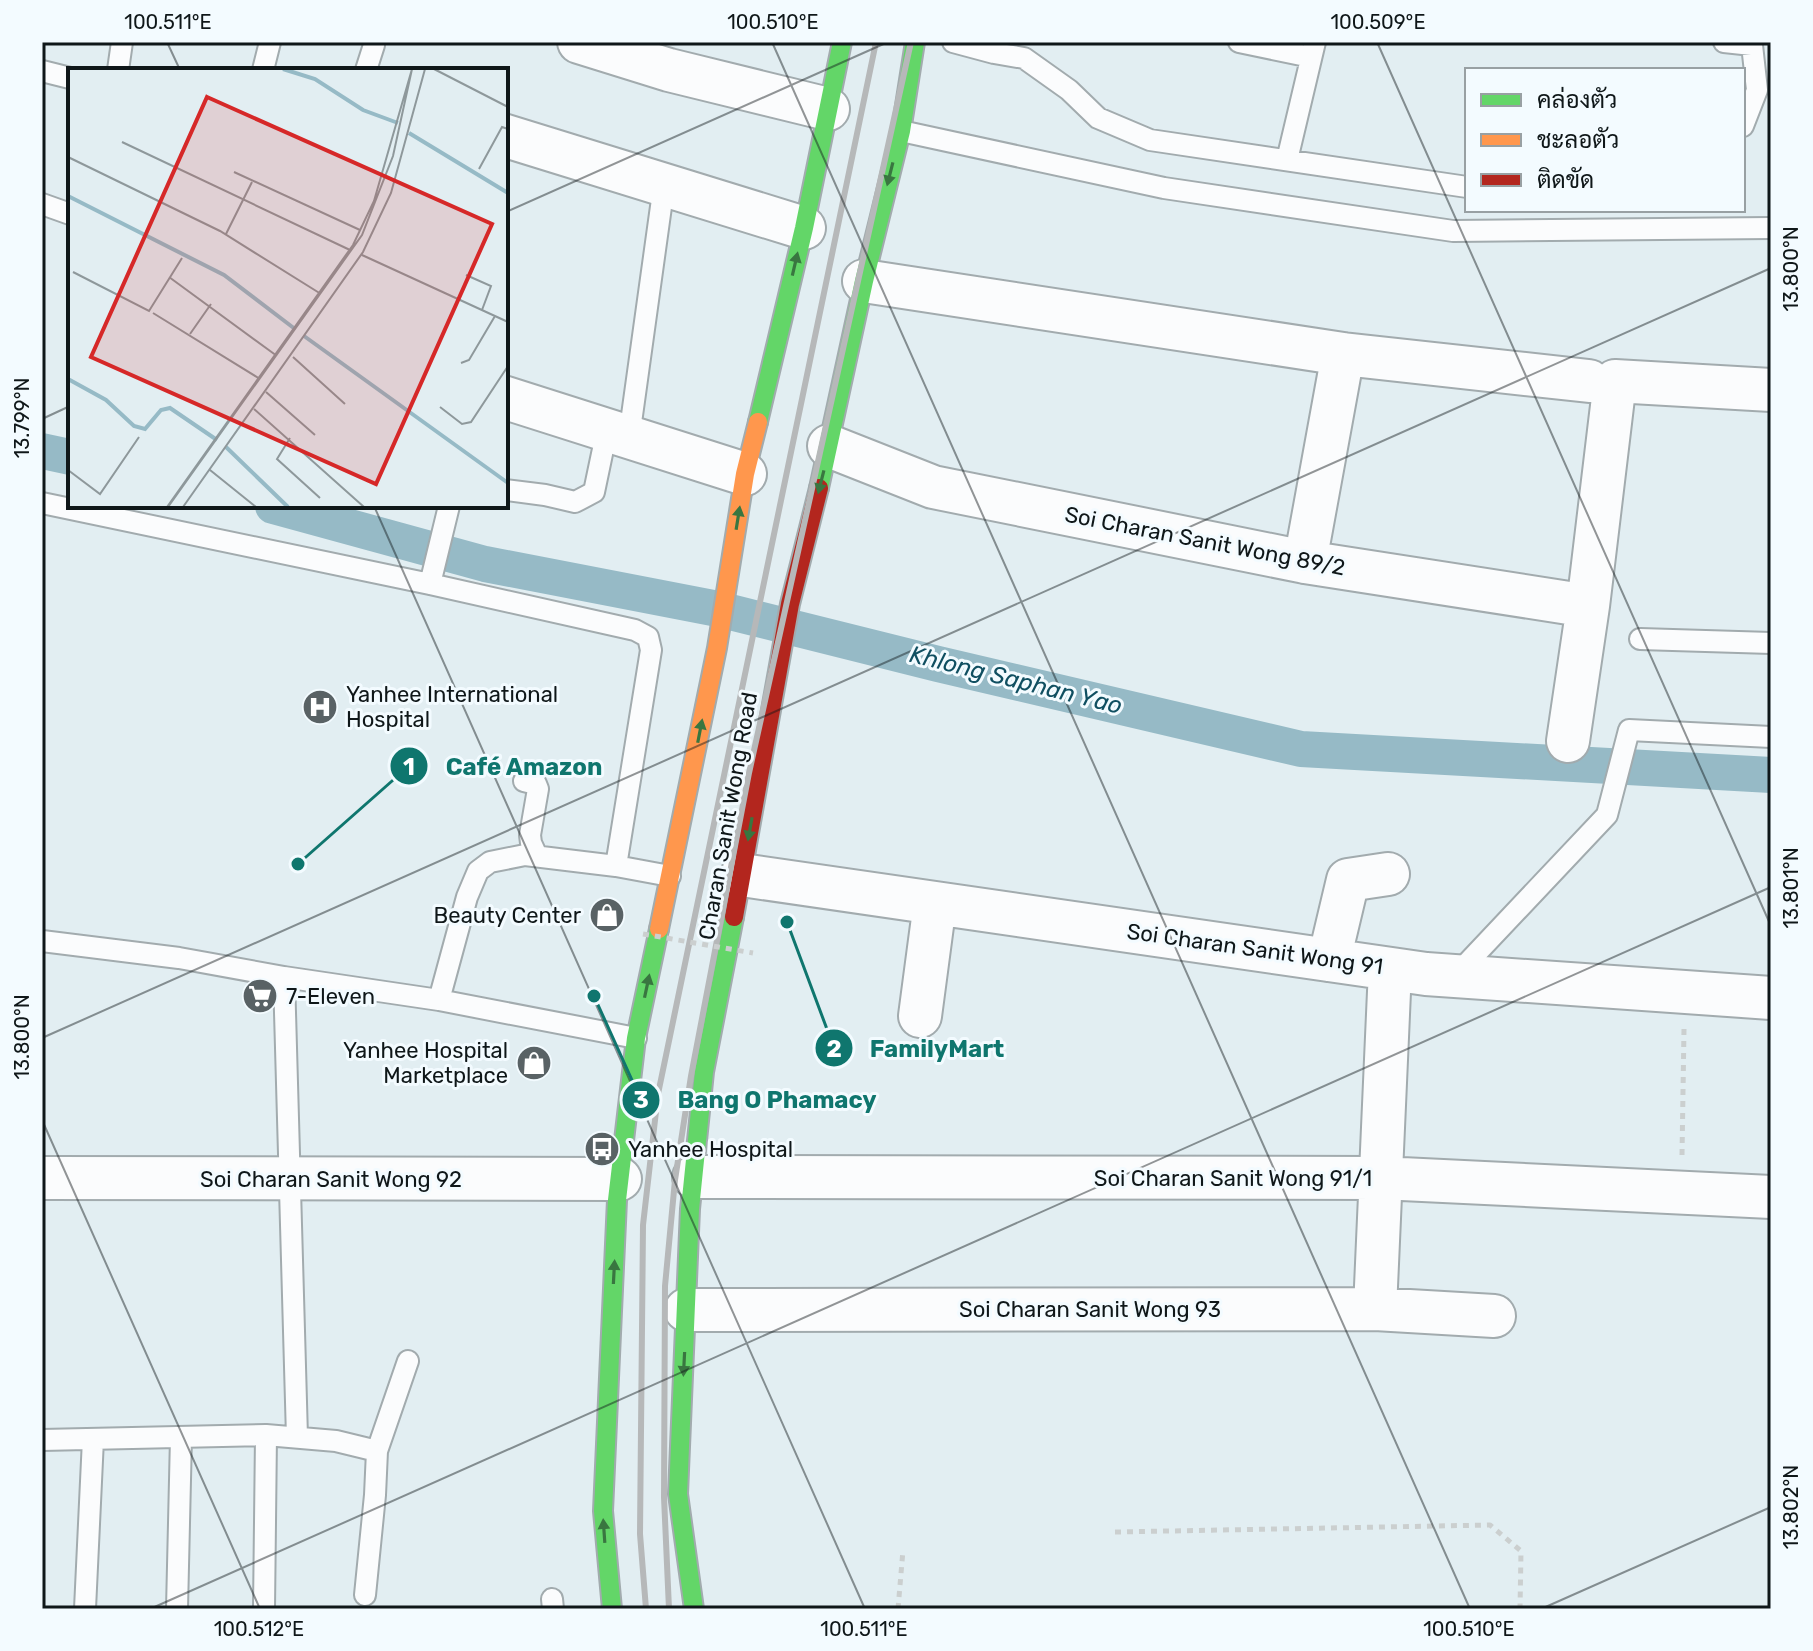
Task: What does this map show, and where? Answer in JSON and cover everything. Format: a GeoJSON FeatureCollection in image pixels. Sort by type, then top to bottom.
{"type":"FeatureCollection","features":[{"type":"Feature","properties":{"kind":"main road","name":"Charan Sanit Wong Road"},"geometry":{"type":"LineString","coordinates":[[612,1609],[603,1511],[620,1179],[636,1038],[726,595],[745,474],[804,228],[842,42]]}},
{"type":"Feature","properties":{"kind":"main road","name":"Charan Sanit Wong Road"},"geometry":{"type":"LineString","coordinates":[[694,1609],[678,1494],[690,1209],[704,1072],[790,604],[901,131],[915,42]]}},
{"type":"Feature","properties":{"kind":"street"},"geometry":{"type":"LineString","coordinates":[[579,42],[669,70],[828,109]]}},
{"type":"Feature","properties":{"kind":"street"},"geometry":{"type":"LineString","coordinates":[[508,137],[804,228]]}},
{"type":"Feature","properties":{"kind":"street"},"geometry":{"type":"LineString","coordinates":[[864,281],[1343,354],[1589,381]]}},
{"type":"Feature","properties":{"kind":"street"},"geometry":{"type":"LineString","coordinates":[[1305,562],[1343,354]]}},
{"type":"Feature","properties":{"kind":"street"},"geometry":{"type":"LineString","coordinates":[[1568,741],[1615,381],[1771,390]]}},
{"type":"Feature","properties":{"kind":"street"},"geometry":{"type":"LineString","coordinates":[[508,399],[745,474]]}},
{"type":"Feature","properties":{"kind":"street","name":"Soi Charan Sanit Wong 89/2"},"geometry":{"type":"LineString","coordinates":[[829,446],[933,487],[1305,562],[1588,606]]}},
{"type":"Feature","properties":{"kind":"street"},"geometry":{"type":"LineString","coordinates":[[1329,960],[1348,880],[1388,874]]}},
{"type":"Feature","properties":{"kind":"street","name":"Soi Charan Sanit Wong 91"},"geometry":{"type":"LineString","coordinates":[[742,875],[1390,969],[1771,998]]}},
{"type":"Feature","properties":{"kind":"street"},"geometry":{"type":"LineString","coordinates":[[920,1016],[935,903]]}},
{"type":"Feature","properties":{"kind":"street"},"geometry":{"type":"LineString","coordinates":[[1375,1309],[1390,969]]}},
{"type":"Feature","properties":{"kind":"street","name":"Soi Charan Sanit Wong 91/1"},"geometry":{"type":"LineString","coordinates":[[694,1177],[1381,1178],[1771,1197]]}},
{"type":"Feature","properties":{"kind":"street","name":"Soi Charan Sanit Wong 92"},"geometry":{"type":"LineString","coordinates":[[42,1178],[620,1179]]}},
{"type":"Feature","properties":{"kind":"street","name":"Soi Charan Sanit Wong 93"},"geometry":{"type":"LineString","coordinates":[[686,1310],[1375,1309],[1494,1316]]}},
{"type":"Feature","properties":{"kind":"lane"},"geometry":{"type":"LineString","coordinates":[[118,68],[122,42]]}},
{"type":"Feature","properties":{"kind":"lane"},"geometry":{"type":"LineString","coordinates":[[264,68],[270,42]]}},
{"type":"Feature","properties":{"kind":"lane"},"geometry":{"type":"LineString","coordinates":[[367,68],[373,42]]}},
{"type":"Feature","properties":{"kind":"lane"},"geometry":{"type":"LineString","coordinates":[[953,42],[1024,58],[1069,90],[1098,118],[1150,140],[1465,187]]}},
{"type":"Feature","properties":{"kind":"lane"},"geometry":{"type":"LineString","coordinates":[[1239,42],[1313,50],[1287,160]]}},
{"type":"Feature","properties":{"kind":"lane"},"geometry":{"type":"LineString","coordinates":[[1724,42],[1752,45],[1757,90],[1745,121]]}},
{"type":"Feature","properties":{"kind":"lane"},"geometry":{"type":"LineString","coordinates":[[42,71],[68,78]]}},
{"type":"Feature","properties":{"kind":"lane"},"geometry":{"type":"LineString","coordinates":[[901,131],[1164,188],[1453,231],[1771,228]]}},
{"type":"Feature","properties":{"kind":"lane"},"geometry":{"type":"LineString","coordinates":[[508,490],[575,502],[594,492],[618,433],[664,185]]}},
{"type":"Feature","properties":{"kind":"lane"},"geometry":{"type":"LineString","coordinates":[[42,204],[68,213]]}},
{"type":"Feature","properties":{"kind":"lane"},"geometry":{"type":"LineString","coordinates":[[42,503],[68,508]]}},
{"type":"Feature","properties":{"kind":"lane"},"geometry":{"type":"LineString","coordinates":[[69,508],[432,575],[635,630],[648,637],[651,650],[616,866]]}},
{"type":"Feature","properties":{"kind":"lane"},"geometry":{"type":"LineString","coordinates":[[432,575],[448,508]]}},
{"type":"Feature","properties":{"kind":"lane"},"geometry":{"type":"LineString","coordinates":[[1640,639],[1771,643]]}},
{"type":"Feature","properties":{"kind":"lane"},"geometry":{"type":"LineString","coordinates":[[1455,976],[1607,815],[1629,730],[1771,737]]}},
{"type":"Feature","properties":{"kind":"lane"},"geometry":{"type":"LineString","coordinates":[[524,781],[538,786],[530,835],[537,856]]}},
{"type":"Feature","properties":{"kind":"lane"},"geometry":{"type":"LineString","coordinates":[[439,1000],[467,897],[478,871],[490,862],[525,855],[670,876]]}},
{"type":"Feature","properties":{"kind":"lane"},"geometry":{"type":"LineString","coordinates":[[42,941],[179,958],[439,1000],[636,1038]]}},
{"type":"Feature","properties":{"kind":"lane"},"geometry":{"type":"LineString","coordinates":[[284,977],[297,1437]]}},
{"type":"Feature","properties":{"kind":"lane"},"geometry":{"type":"LineString","coordinates":[[365,1595],[377,1451],[408,1361]]}},
{"type":"Feature","properties":{"kind":"lane"},"geometry":{"type":"LineString","coordinates":[[264,1609],[266,1435]]}},
{"type":"Feature","properties":{"kind":"lane"},"geometry":{"type":"LineString","coordinates":[[42,1440],[266,1435],[336,1441],[377,1451]]}},
{"type":"Feature","properties":{"kind":"lane"},"geometry":{"type":"LineString","coordinates":[[177,1609],[181,1437]]}},
{"type":"Feature","properties":{"kind":"lane"},"geometry":{"type":"LineString","coordinates":[[85,1609],[93,1439]]}},
{"type":"Feature","properties":{"kind":"path"},"geometry":{"type":"LineString","coordinates":[[643,934],[753,953]]}},
{"type":"Feature","properties":{"kind":"path"},"geometry":{"type":"LineString","coordinates":[[1682,1156],[1684,992]]}},
{"type":"Feature","properties":{"kind":"path"},"geometry":{"type":"LineString","coordinates":[[1115,1532],[1490,1525],[1521,1551],[1520,1609]]}},
{"type":"Feature","properties":{"kind":"path"},"geometry":{"type":"LineString","coordinates":[[898,1609],[903,1550]]}},
{"type":"Feature","properties":{"kind":"waterway","name":"Khlong Saphan Yao"},"geometry":{"type":"LineString","coordinates":[[42,451],[68,457]]}},
{"type":"Feature","properties":{"kind":"waterway","name":"Khlong Saphan Yao"},"geometry":{"type":"LineString","coordinates":[[280,508],[485,564],[718,609],[1301,749],[1771,775]]}},
{"type":"Feature","properties":{"kind":"railway"},"geometry":{"type":"LineString","coordinates":[[646,1609],[640,1534],[643,1225],[658,1094],[876,42]]}},
{"type":"Feature","properties":{"kind":"railway"},"geometry":{"type":"LineString","coordinates":[[669,1609],[664,1497],[665,1286],[675,1180],[691,1076],[749,773],[911,42]]}},
{"type":"Feature","properties":{"kind":"traffic: fast"},"geometry":{"type":"LineString","coordinates":[[758,422],[804,228],[842,42]]}},
{"type":"Feature","properties":{"kind":"traffic: fast"},"geometry":{"type":"LineString","coordinates":[[819,488],[864,281],[901,131],[915,42]]}},
{"type":"Feature","properties":{"kind":"traffic: fast"},"geometry":{"type":"LineString","coordinates":[[694,1609],[678,1494],[690,1209],[704,1072],[734,917]]}},
{"type":"Feature","properties":{"kind":"traffic: fast"},"geometry":{"type":"LineString","coordinates":[[612,1609],[603,1511],[617,1200],[636,1038],[659,929]]}},
{"type":"Feature","properties":{"kind":"traffic: slow"},"geometry":{"type":"LineString","coordinates":[[659,929],[717,648],[745,474],[758,422]]}},
{"type":"Feature","properties":{"kind":"traffic: jam"},"geometry":{"type":"LineString","coordinates":[[734,917],[790,604],[819,488]]}},
{"type":"Feature","properties":{"kind":"place","name":"Yanhee International Hospital"},"geometry":{"type":"Point","coordinates":[320,707]}},
{"type":"Feature","properties":{"kind":"place","name":"Café Amazon"},"geometry":{"type":"Point","coordinates":[298,864]}},
{"type":"Feature","properties":{"kind":"place","name":"Beauty Center"},"geometry":{"type":"Point","coordinates":[607,915]}},
{"type":"Feature","properties":{"kind":"place","name":"FamilyMart"},"geometry":{"type":"Point","coordinates":[787,922]}},
{"type":"Feature","properties":{"kind":"place","name":"7-Eleven"},"geometry":{"type":"Point","coordinates":[260,996]}},
{"type":"Feature","properties":{"kind":"place","name":"Bang O Phamacy"},"geometry":{"type":"Point","coordinates":[594,996]}},
{"type":"Feature","properties":{"kind":"place","name":"Yanhee Hospital Marketplace"},"geometry":{"type":"Point","coordinates":[534,1063]}},
{"type":"Feature","properties":{"kind":"place","name":"Yanhee Hospital"},"geometry":{"type":"Point","coordinates":[602,1149]}}]}
